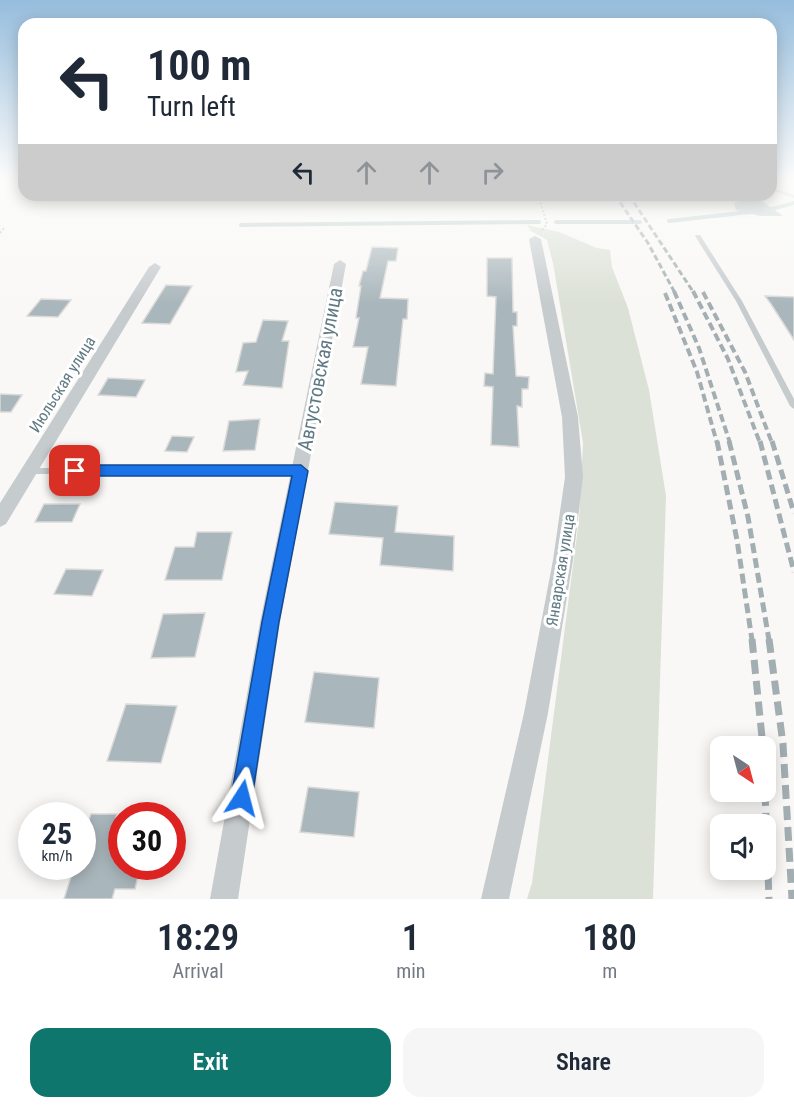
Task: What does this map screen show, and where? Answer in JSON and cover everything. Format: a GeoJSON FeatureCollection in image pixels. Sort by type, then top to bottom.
{"type":"FeatureCollection","features":[{"type":"Feature","properties":{"kind":"street","name":"Январская улица"},"geometry":{"type":"LineString","coordinates":[[495,899],[536,713],[563,560],[574,477],[570,417],[535,238]]}},
{"type":"Feature","properties":{"kind":"street","name":"Августовская улица"},"geometry":{"type":"LineString","coordinates":[[224,899],[270,622],[340,264]]}},
{"type":"Feature","properties":{"kind":"street","name":"Июльская улица"},"geometry":{"type":"LineString","coordinates":[[0,519],[155,267]]}},
{"type":"Feature","properties":{"kind":"lane"},"geometry":{"type":"LineString","coordinates":[[698,236],[739,301],[794,405]]}},
{"type":"Feature","properties":{"kind":"lane"},"geometry":{"type":"LineString","coordinates":[[30,471],[301,471]]}},
{"type":"Feature","properties":{"kind":"path"},"geometry":{"type":"LineString","coordinates":[[535,238],[547,224],[546,220]]}},
{"type":"Feature","properties":{"kind":"path"},"geometry":{"type":"LineString","coordinates":[[0,232],[5,227]]}},
{"type":"Feature","properties":{"kind":"shaded area"},"geometry":{"type":"Polygon","coordinates":[[[527,225],[559,232],[597,248],[610,250],[612,267],[628,308],[649,390],[666,496],[653,899],[527,899],[532,883],[579,519],[583,443],[553,263],[547,240],[531,231],[527,225]]]}},
{"type":"Feature","properties":{"kind":"building"},"geometry":{"type":"Polygon","coordinates":[[[372,247],[398,248],[396,261],[388,261],[380,298],[408,299],[407,319],[403,319],[396,386],[361,384],[368,347],[353,347],[359,318],[356,318],[361,286],[359,286],[363,271],[366,271],[372,247]]]}},
{"type":"Feature","properties":{"kind":"building"},"geometry":{"type":"Polygon","coordinates":[[[487,258],[512,258],[513,312],[517,312],[517,326],[513,326],[516,376],[529,377],[528,389],[522,389],[522,407],[517,406],[519,447],[491,445],[493,387],[484,386],[485,373],[493,374],[496,297],[487,296],[487,258]]]}},
{"type":"Feature","properties":{"kind":"building"},"geometry":{"type":"Polygon","coordinates":[[[166,285],[192,286],[170,324],[142,323],[166,285]]]}},
{"type":"Feature","properties":{"kind":"building"},"geometry":{"type":"Polygon","coordinates":[[[765,296],[794,297],[794,340],[771,304],[765,296]]]}},
{"type":"Feature","properties":{"kind":"building"},"geometry":{"type":"Polygon","coordinates":[[[41,299],[71,300],[58,317],[27,316],[41,299]]]}},
{"type":"Feature","properties":{"kind":"building"},"geometry":{"type":"Polygon","coordinates":[[[263,320],[288,321],[282,341],[289,341],[282,388],[243,385],[248,371],[236,372],[243,343],[256,342],[263,320]]]}},
{"type":"Feature","properties":{"kind":"building"},"geometry":{"type":"Polygon","coordinates":[[[108,378],[145,380],[136,397],[98,395],[108,378]]]}},
{"type":"Feature","properties":{"kind":"building"},"geometry":{"type":"Polygon","coordinates":[[[0,394],[22,395],[11,412],[0,412],[0,394]]]}},
{"type":"Feature","properties":{"kind":"building"},"geometry":{"type":"Polygon","coordinates":[[[260,419],[255,450],[223,451],[229,421],[260,419]]]}},
{"type":"Feature","properties":{"kind":"building"},"geometry":{"type":"Polygon","coordinates":[[[172,436],[194,437],[187,452],[165,451],[172,436]]]}},
{"type":"Feature","properties":{"kind":"building"},"geometry":{"type":"Polygon","coordinates":[[[335,502],[398,506],[395,532],[454,536],[453,571],[380,565],[383,538],[329,534],[335,502]]]}},
{"type":"Feature","properties":{"kind":"building"},"geometry":{"type":"Polygon","coordinates":[[[44,504],[80,504],[72,522],[35,522],[44,504]]]}},
{"type":"Feature","properties":{"kind":"building"},"geometry":{"type":"Polygon","coordinates":[[[197,532],[232,532],[222,580],[165,580],[175,547],[194,547],[197,532]]]}},
{"type":"Feature","properties":{"kind":"building"},"geometry":{"type":"Polygon","coordinates":[[[66,569],[103,570],[92,596],[54,594],[66,569]]]}},
{"type":"Feature","properties":{"kind":"building"},"geometry":{"type":"Polygon","coordinates":[[[205,613],[195,657],[151,658],[163,614],[205,613]]]}},
{"type":"Feature","properties":{"kind":"building"},"geometry":{"type":"Polygon","coordinates":[[[314,672],[379,678],[374,728],[305,722],[314,672]]]}},
{"type":"Feature","properties":{"kind":"building"},"geometry":{"type":"Polygon","coordinates":[[[126,704],[177,706],[161,763],[107,761],[126,704]]]}},
{"type":"Feature","properties":{"kind":"building"},"geometry":{"type":"Polygon","coordinates":[[[308,787],[359,792],[354,837],[300,832],[308,787]]]}},
{"type":"Feature","properties":{"kind":"building"},"geometry":{"type":"Polygon","coordinates":[[[96,814],[108,814],[108,880],[137,880],[135,889],[115,889],[112,899],[64,899],[70,880],[96,880],[96,814]]]}},
{"type":"Feature","properties":{"kind":"waterway"},"geometry":{"type":"LineString","coordinates":[[669,221],[678,220]]}},
{"type":"Feature","properties":{"kind":"waterway"},"geometry":{"type":"LineString","coordinates":[[241,225],[539,222]]}},
{"type":"Feature","properties":{"kind":"waterway"},"geometry":{"type":"LineString","coordinates":[[556,222],[640,222]]}},
{"type":"Feature","properties":{"kind":"railway"},"geometry":{"type":"LineString","coordinates":[[632,220],[648,243],[674,292]]}},
{"type":"Feature","properties":{"kind":"railway"},"geometry":{"type":"LineString","coordinates":[[646,220],[694,293]]}},
{"type":"Feature","properties":{"kind":"railway"},"geometry":{"type":"LineString","coordinates":[[693,291],[728,359],[760,443]]}},
{"type":"Feature","properties":{"kind":"railway"},"geometry":{"type":"LineString","coordinates":[[674,292],[699,348],[730,443]]}},
{"type":"Feature","properties":{"kind":"railway"},"geometry":{"type":"LineString","coordinates":[[703,292],[745,372],[772,443]]}},
{"type":"Feature","properties":{"kind":"railway"},"geometry":{"type":"LineString","coordinates":[[665,293],[697,372],[717,443]]}},
{"type":"Feature","properties":{"kind":"railway"},"geometry":{"type":"LineString","coordinates":[[717,441],[737,540],[752,640]]}},
{"type":"Feature","properties":{"kind":"railway"},"geometry":{"type":"LineString","coordinates":[[729,441],[748,517],[769,640]]}},
{"type":"Feature","properties":{"kind":"railway"},"geometry":{"type":"LineString","coordinates":[[760,441],[794,572]]}},
{"type":"Feature","properties":{"kind":"railway"},"geometry":{"type":"LineString","coordinates":[[772,441],[794,513]]}},
{"type":"Feature","properties":{"kind":"railway"},"geometry":{"type":"LineString","coordinates":[[752,639],[762,736]]}},
{"type":"Feature","properties":{"kind":"railway"},"geometry":{"type":"LineString","coordinates":[[769,639],[783,744],[792,899]]}},
{"type":"Feature","properties":{"kind":"railway"},"geometry":{"type":"LineString","coordinates":[[765,802],[769,899]]}},
{"type":"Feature","properties":{"kind":"route"},"geometry":{"type":"LineString","coordinates":[[75,471],[301,471],[270,622],[242,798]]}}]}
